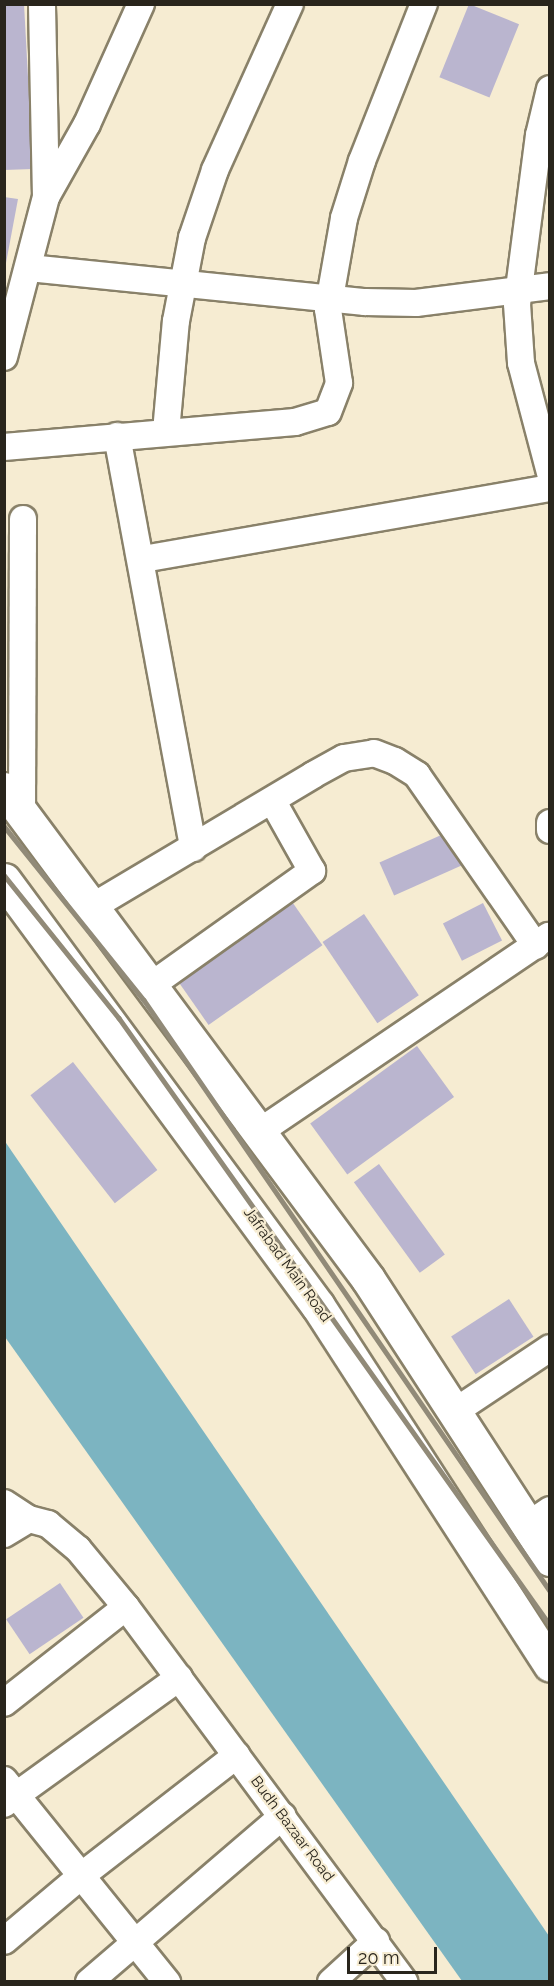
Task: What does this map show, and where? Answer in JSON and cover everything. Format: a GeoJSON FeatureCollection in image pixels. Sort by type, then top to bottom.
{"type":"FeatureCollection","features":[{"type":"Feature","properties":{"kind":"main road"},"geometry":{"type":"LineString","coordinates":[[13,801],[368,1279],[454,1412],[539,1517],[549,1559]]}},
{"type":"Feature","properties":{"kind":"main road","name":"Jafrabad Main Road"},"geometry":{"type":"LineString","coordinates":[[4,880],[318,1306],[549,1664]]}},
{"type":"Feature","properties":{"kind":"street"},"geometry":{"type":"LineString","coordinates":[[4,357],[46,197],[42,4]]}},
{"type":"Feature","properties":{"kind":"street"},"geometry":{"type":"LineString","coordinates":[[46,197],[87,124],[141,4]]}},
{"type":"Feature","properties":{"kind":"street"},"geometry":{"type":"LineString","coordinates":[[166,432],[182,286],[192,238],[215,170],[290,4]]}},
{"type":"Feature","properties":{"kind":"street"},"geometry":{"type":"LineString","coordinates":[[4,447],[295,422],[328,412],[339,383],[330,299],[344,218],[362,160],[424,4]]}},
{"type":"Feature","properties":{"kind":"street"},"geometry":{"type":"LineString","coordinates":[[549,89],[539,207],[519,292],[521,363],[549,473]]}},
{"type":"Feature","properties":{"kind":"street"},"geometry":{"type":"LineString","coordinates":[[29,268],[182,286],[330,299],[416,303],[519,292],[549,286]]}},
{"type":"Feature","properties":{"kind":"street"},"geometry":{"type":"LineString","coordinates":[[117,436],[143,559],[192,848]]}},
{"type":"Feature","properties":{"kind":"street"},"geometry":{"type":"LineString","coordinates":[[143,559],[549,489]]}},
{"type":"Feature","properties":{"kind":"street"},"geometry":{"type":"LineString","coordinates":[[13,801],[23,519]]}},
{"type":"Feature","properties":{"kind":"street"},"geometry":{"type":"LineString","coordinates":[[92,907],[344,758],[374,753],[395,760],[417,775],[543,941],[259,1132]]}},
{"type":"Feature","properties":{"kind":"street"},"geometry":{"type":"LineString","coordinates":[[150,986],[312,872],[272,800]]}},
{"type":"Feature","properties":{"kind":"street"},"geometry":{"type":"LineString","coordinates":[[549,823],[549,830]]}},
{"type":"Feature","properties":{"kind":"street"},"geometry":{"type":"LineString","coordinates":[[454,1412],[549,1348]]}},
{"type":"Feature","properties":{"kind":"street","name":"Budh Bazaar Road"},"geometry":{"type":"LineString","coordinates":[[4,1503],[29,1519],[48,1524],[78,1549],[126,1606],[376,1941],[404,1982]]}},
{"type":"Feature","properties":{"kind":"street"},"geometry":{"type":"LineString","coordinates":[[4,1534],[29,1519]]}},
{"type":"Feature","properties":{"kind":"street"},"geometry":{"type":"LineString","coordinates":[[4,1703],[126,1606]]}},
{"type":"Feature","properties":{"kind":"street"},"geometry":{"type":"LineString","coordinates":[[167,1982],[81,1876],[8,1793],[179,1678]]}},
{"type":"Feature","properties":{"kind":"street"},"geometry":{"type":"LineString","coordinates":[[4,1941],[81,1876],[237,1755]]}},
{"type":"Feature","properties":{"kind":"street"},"geometry":{"type":"LineString","coordinates":[[89,1982],[283,1816]]}},
{"type":"Feature","properties":{"kind":"street"},"geometry":{"type":"LineString","coordinates":[[331,1982],[376,1941]]}},
{"type":"Feature","properties":{"kind":"water"},"geometry":{"type":"Polygon","coordinates":[[[4,1140],[549,1936],[549,1981],[462,1981],[5,1337],[4,1140]]]}},
{"type":"Feature","properties":{"kind":"building"},"geometry":{"type":"Polygon","coordinates":[[[4,4],[24,4],[33,169],[4,170],[4,4]]]}},
{"type":"Feature","properties":{"kind":"building"},"geometry":{"type":"Polygon","coordinates":[[[469,4],[519,24],[489,97],[439,77],[469,4]]]}},
{"type":"Feature","properties":{"kind":"building"},"geometry":{"type":"Polygon","coordinates":[[[4,197],[18,199],[6,263],[4,263],[4,197]]]}},
{"type":"Feature","properties":{"kind":"building"},"geometry":{"type":"Polygon","coordinates":[[[448,832],[463,865],[394,895],[379,863],[448,832]]]}},
{"type":"Feature","properties":{"kind":"building"},"geometry":{"type":"Polygon","coordinates":[[[288,896],[322,945],[209,1025],[174,976],[288,896]]]}},
{"type":"Feature","properties":{"kind":"building"},"geometry":{"type":"Polygon","coordinates":[[[483,903],[502,940],[462,961],[443,923],[483,903]]]}},
{"type":"Feature","properties":{"kind":"building"},"geometry":{"type":"Polygon","coordinates":[[[364,914],[419,995],[377,1023],[323,942],[364,914]]]}},
{"type":"Feature","properties":{"kind":"building"},"geometry":{"type":"Polygon","coordinates":[[[417,1046],[454,1097],[347,1175],[310,1124],[417,1046]]]}},
{"type":"Feature","properties":{"kind":"building"},"geometry":{"type":"Polygon","coordinates":[[[73,1062],[157,1170],[115,1203],[30,1095],[73,1062]]]}},
{"type":"Feature","properties":{"kind":"building"},"geometry":{"type":"Polygon","coordinates":[[[379,1164],[445,1255],[420,1273],[354,1182],[379,1164]]]}},
{"type":"Feature","properties":{"kind":"building"},"geometry":{"type":"Polygon","coordinates":[[[509,1299],[534,1337],[476,1374],[451,1337],[509,1299]]]}},
{"type":"Feature","properties":{"kind":"building"},"geometry":{"type":"Polygon","coordinates":[[[60,1583],[83,1618],[30,1654],[6,1619],[60,1583]]]}},
{"type":"Feature","properties":{"kind":"railway"},"geometry":{"type":"LineString","coordinates":[[4,826],[144,1000],[550,1591]]}},
{"type":"Feature","properties":{"kind":"railway"},"geometry":{"type":"LineString","coordinates":[[4,875],[119,1018],[550,1625]]}}]}
